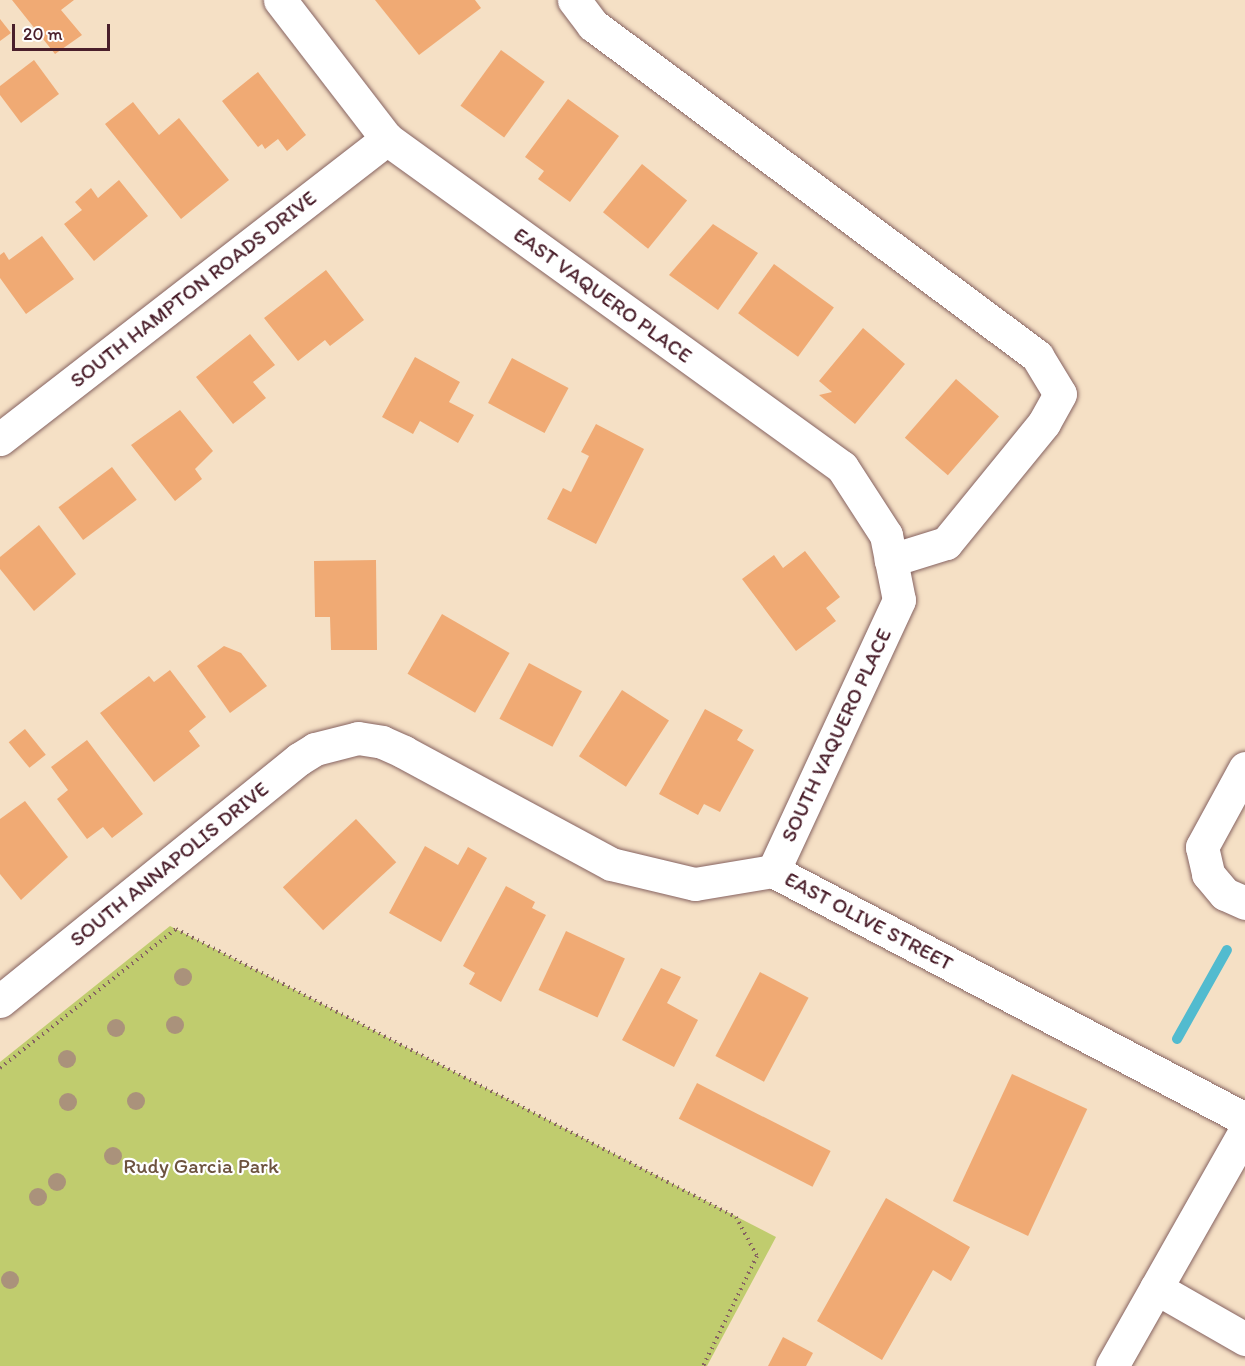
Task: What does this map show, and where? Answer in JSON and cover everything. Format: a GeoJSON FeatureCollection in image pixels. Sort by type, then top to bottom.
{"type":"FeatureCollection","features":[{"type":"Feature","properties":{"kind":"street","name":"EAST VAQUERO PLACE"},"geometry":{"type":"LineString","coordinates":[[280,0],[387,139],[842,467],[886,535],[899,600]]}},
{"type":"Feature","properties":{"kind":"street"},"geometry":{"type":"LineString","coordinates":[[574,0],[593,25],[1037,356],[1060,394],[1044,423],[946,543],[891,560]]}},
{"type":"Feature","properties":{"kind":"street","name":"SOUTH HAMPTON ROADS DRIVE"},"geometry":{"type":"LineString","coordinates":[[0,439],[387,139]]}},
{"type":"Feature","properties":{"kind":"street","name":"SOUTH VAQUERO PLACE"},"geometry":{"type":"LineString","coordinates":[[773,871],[899,600]]}},
{"type":"Feature","properties":{"kind":"street","name":"EAST OLIVE STREET"},"geometry":{"type":"LineString","coordinates":[[346,739],[382,742],[404,752],[611,864],[696,884],[773,871],[1245,1119]]}},
{"type":"Feature","properties":{"kind":"street","name":"SOUTH ANNAPOLIS DRIVE"},"geometry":{"type":"LineString","coordinates":[[0,1001],[299,759],[315,749],[346,739]]}},
{"type":"Feature","properties":{"kind":"street"},"geometry":{"type":"LineString","coordinates":[[1245,768],[1202,847],[1208,874],[1225,894],[1245,903]]}},
{"type":"Feature","properties":{"kind":"street"},"geometry":{"type":"LineString","coordinates":[[1112,1366],[1245,1131]]}},
{"type":"Feature","properties":{"kind":"street"},"geometry":{"type":"LineString","coordinates":[[1156,1288],[1245,1339]]}},
{"type":"Feature","properties":{"kind":"path"},"geometry":{"type":"LineString","coordinates":[[0,1068],[176,929],[736,1217],[757,1256],[752,1273],[703,1366]]}},
{"type":"Feature","properties":{"kind":"green space","name":"Rudy Garcia Park"},"geometry":{"type":"Polygon","coordinates":[[[170,926],[776,1237],[707,1366],[0,1366],[0,1062],[170,926]]]}},
{"type":"Feature","properties":{"kind":"building"},"geometry":{"type":"Polygon","coordinates":[[[12,0],[74,0],[61,10],[82,35],[55,54],[12,0]]]}},
{"type":"Feature","properties":{"kind":"building"},"geometry":{"type":"Polygon","coordinates":[[[375,0],[475,0],[481,8],[419,55],[375,0]]]}},
{"type":"Feature","properties":{"kind":"building"},"geometry":{"type":"Polygon","coordinates":[[[0,19],[11,33],[0,41],[0,19]]]}},
{"type":"Feature","properties":{"kind":"building"},"geometry":{"type":"Polygon","coordinates":[[[501,50],[545,82],[504,138],[460,106],[501,50]]]}},
{"type":"Feature","properties":{"kind":"building"},"geometry":{"type":"Polygon","coordinates":[[[34,60],[59,94],[21,123],[0,95],[0,86],[34,60]]]}},
{"type":"Feature","properties":{"kind":"building"},"geometry":{"type":"Polygon","coordinates":[[[258,72],[306,135],[287,151],[278,139],[265,149],[262,144],[258,147],[222,101],[258,72]]]}},
{"type":"Feature","properties":{"kind":"building"},"geometry":{"type":"Polygon","coordinates":[[[568,99],[619,136],[570,202],[538,179],[544,171],[525,157],[568,99]]]}},
{"type":"Feature","properties":{"kind":"building"},"geometry":{"type":"Polygon","coordinates":[[[133,102],[159,135],[179,118],[229,180],[181,219],[105,124],[133,102]]]}},
{"type":"Feature","properties":{"kind":"building"},"geometry":{"type":"Polygon","coordinates":[[[642,164],[687,201],[648,249],[603,212],[642,164]]]}},
{"type":"Feature","properties":{"kind":"building"},"geometry":{"type":"Polygon","coordinates":[[[119,180],[148,216],[94,261],[64,224],[82,210],[75,202],[91,188],[98,198],[119,180]]]}},
{"type":"Feature","properties":{"kind":"building"},"geometry":{"type":"Polygon","coordinates":[[[713,224],[758,253],[718,310],[669,275],[713,224]]]}},
{"type":"Feature","properties":{"kind":"building"},"geometry":{"type":"Polygon","coordinates":[[[42,236],[74,279],[26,314],[0,278],[0,255],[4,252],[9,260],[42,236]]]}},
{"type":"Feature","properties":{"kind":"building"},"geometry":{"type":"Polygon","coordinates":[[[774,264],[834,307],[798,357],[738,313],[774,264]]]}},
{"type":"Feature","properties":{"kind":"building"},"geometry":{"type":"Polygon","coordinates":[[[326,270],[364,320],[330,346],[325,340],[298,361],[264,318],[326,270]]]}},
{"type":"Feature","properties":{"kind":"building"},"geometry":{"type":"Polygon","coordinates":[[[863,328],[905,364],[855,424],[819,395],[832,392],[819,381],[863,328]]]}},
{"type":"Feature","properties":{"kind":"building"},"geometry":{"type":"Polygon","coordinates":[[[250,334],[275,365],[253,382],[266,398],[233,424],[196,377],[250,334]]]}},
{"type":"Feature","properties":{"kind":"building"},"geometry":{"type":"Polygon","coordinates":[[[415,357],[460,382],[449,402],[474,415],[458,443],[420,421],[413,434],[382,417],[415,357]]]}},
{"type":"Feature","properties":{"kind":"building"},"geometry":{"type":"Polygon","coordinates":[[[512,358],[569,388],[545,433],[488,403],[512,358]]]}},
{"type":"Feature","properties":{"kind":"building"},"geometry":{"type":"Polygon","coordinates":[[[956,379],[999,416],[948,475],[905,438],[956,379]]]}},
{"type":"Feature","properties":{"kind":"building"},"geometry":{"type":"Polygon","coordinates":[[[180,410],[213,451],[195,469],[202,479],[175,501],[131,445],[180,410]]]}},
{"type":"Feature","properties":{"kind":"building"},"geometry":{"type":"Polygon","coordinates":[[[596,424],[644,449],[596,544],[547,519],[563,488],[571,492],[589,456],[581,452],[596,424]]]}},
{"type":"Feature","properties":{"kind":"building"},"geometry":{"type":"Polygon","coordinates":[[[112,467],[137,500],[83,540],[58,507],[112,467]]]}},
{"type":"Feature","properties":{"kind":"building"},"geometry":{"type":"Polygon","coordinates":[[[39,525],[76,574],[34,611],[0,569],[0,557],[39,525]]]}},
{"type":"Feature","properties":{"kind":"building"},"geometry":{"type":"Polygon","coordinates":[[[805,551],[840,597],[826,608],[836,621],[796,651],[742,579],[774,555],[783,568],[805,551]]]}},
{"type":"Feature","properties":{"kind":"building"},"geometry":{"type":"Polygon","coordinates":[[[376,560],[377,650],[331,650],[330,617],[315,617],[314,561],[376,560]]]}},
{"type":"Feature","properties":{"kind":"building"},"geometry":{"type":"Polygon","coordinates":[[[442,614],[510,653],[475,713],[408,674],[442,614]]]}},
{"type":"Feature","properties":{"kind":"building"},"geometry":{"type":"Polygon","coordinates":[[[224,646],[241,653],[267,686],[230,713],[197,666],[224,646]]]}},
{"type":"Feature","properties":{"kind":"building"},"geometry":{"type":"Polygon","coordinates":[[[529,663],[582,691],[552,747],[499,719],[529,663]]]}},
{"type":"Feature","properties":{"kind":"building"},"geometry":{"type":"Polygon","coordinates":[[[170,670],[206,717],[189,731],[200,746],[154,782],[100,713],[149,676],[154,682],[170,670]]]}},
{"type":"Feature","properties":{"kind":"building"},"geometry":{"type":"Polygon","coordinates":[[[622,690],[669,720],[626,787],[579,756],[622,690]]]}},
{"type":"Feature","properties":{"kind":"building"},"geometry":{"type":"Polygon","coordinates":[[[705,709],[743,730],[737,740],[754,750],[720,812],[704,804],[698,815],[659,794],[705,709]]]}},
{"type":"Feature","properties":{"kind":"building"},"geometry":{"type":"Polygon","coordinates":[[[25,729],[46,755],[29,768],[9,742],[25,729]]]}},
{"type":"Feature","properties":{"kind":"building"},"geometry":{"type":"Polygon","coordinates":[[[87,740],[143,814],[112,838],[103,827],[87,839],[57,799],[68,790],[51,767],[87,740]]]}},
{"type":"Feature","properties":{"kind":"building"},"geometry":{"type":"Polygon","coordinates":[[[25,801],[68,857],[21,900],[0,874],[0,819],[25,801]]]}},
{"type":"Feature","properties":{"kind":"building"},"geometry":{"type":"Polygon","coordinates":[[[356,819],[396,862],[323,930],[283,887],[356,819]]]}},
{"type":"Feature","properties":{"kind":"building"},"geometry":{"type":"Polygon","coordinates":[[[425,846],[458,865],[468,847],[487,858],[441,942],[389,913],[425,846]]]}},
{"type":"Feature","properties":{"kind":"building"},"geometry":{"type":"Polygon","coordinates":[[[506,886],[535,902],[532,908],[546,915],[501,1002],[469,984],[475,973],[463,966],[506,886]]]}},
{"type":"Feature","properties":{"kind":"building"},"geometry":{"type":"Polygon","coordinates":[[[566,931],[625,958],[597,1017],[539,990],[566,931]]]}},
{"type":"Feature","properties":{"kind":"building"},"geometry":{"type":"Polygon","coordinates":[[[661,968],[681,977],[667,1003],[698,1020],[674,1067],[622,1040],[661,968]]]}},
{"type":"Feature","properties":{"kind":"building"},"geometry":{"type":"Polygon","coordinates":[[[760,972],[809,998],[764,1082],[715,1056],[760,972]]]}},
{"type":"Feature","properties":{"kind":"building"},"geometry":{"type":"Polygon","coordinates":[[[1012,1074],[1087,1109],[1028,1236],[953,1201],[1012,1074]]]}},
{"type":"Feature","properties":{"kind":"building"},"geometry":{"type":"Polygon","coordinates":[[[697,1083],[831,1151],[812,1187],[679,1119],[697,1083]]]}},
{"type":"Feature","properties":{"kind":"building"},"geometry":{"type":"Polygon","coordinates":[[[886,1198],[970,1247],[951,1281],[933,1270],[882,1360],[817,1321],[886,1198]]]}},
{"type":"Feature","properties":{"kind":"building"},"geometry":{"type":"Polygon","coordinates":[[[783,1337],[813,1353],[806,1366],[768,1366],[783,1337]]]}},
{"type":"Feature","properties":{"kind":"waterway"},"geometry":{"type":"LineString","coordinates":[[1177,1039],[1227,950]]}}]}
